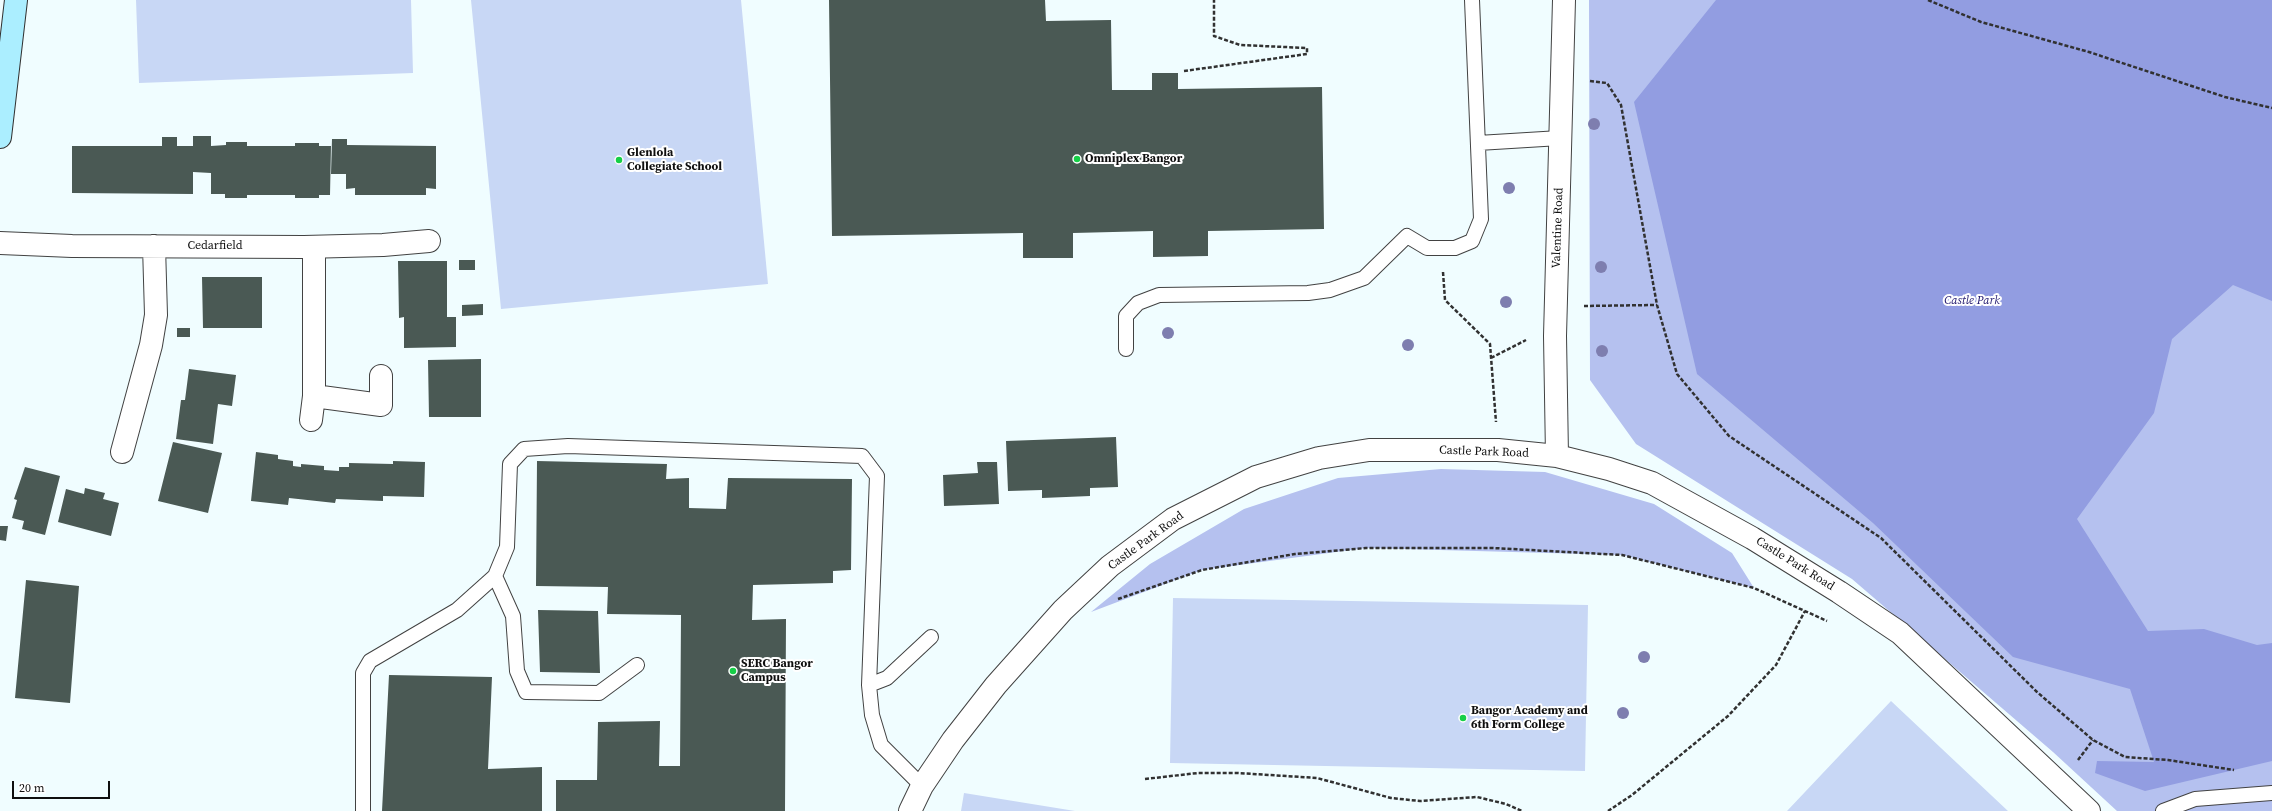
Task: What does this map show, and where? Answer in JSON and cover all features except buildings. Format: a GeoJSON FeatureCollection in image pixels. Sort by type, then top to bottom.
{"type":"FeatureCollection","features":[{"type":"Feature","properties":{"kind":"street"},"geometry":{"type":"LineString","coordinates":[[0,137],[16,0]]}},
{"type":"Feature","properties":{"kind":"street","name":"Valentine Road"},"geometry":{"type":"LineString","coordinates":[[1557,456],[1555,306],[1564,0]]}},
{"type":"Feature","properties":{"kind":"street","name":"Cedarfield"},"geometry":{"type":"LineString","coordinates":[[0,243],[154,246],[314,246],[383,245],[429,241]]}},
{"type":"Feature","properties":{"kind":"street"},"geometry":{"type":"LineString","coordinates":[[122,452],[151,345],[156,315],[154,246]]}},
{"type":"Feature","properties":{"kind":"street"},"geometry":{"type":"LineString","coordinates":[[312,420],[314,396],[314,246]]}},
{"type":"Feature","properties":{"kind":"street"},"geometry":{"type":"LineString","coordinates":[[314,396],[381,405],[381,376]]}},
{"type":"Feature","properties":{"kind":"street","name":"Castle Park Road"},"geometry":{"type":"LineString","coordinates":[[910,811],[922,786],[953,740],[996,685],[1058,615],[1110,566],[1173,518],[1256,477],[1319,458],[1369,450],[1498,450],[1557,456],[1609,469],[1652,483],[1752,538],[1839,592],[1900,633],[2089,811]]}},
{"type":"Feature","properties":{"kind":"lane"},"geometry":{"type":"LineString","coordinates":[[1126,349],[1126,316],[1138,303],[1159,295],[1308,293],[1330,290],[1364,278],[1407,236],[1427,248],[1455,248],[1472,241],[1480,219],[1472,0]]}},
{"type":"Feature","properties":{"kind":"lane"},"geometry":{"type":"LineString","coordinates":[[1478,142],[1560,138]]}},
{"type":"Feature","properties":{"kind":"lane"},"geometry":{"type":"LineString","coordinates":[[363,811],[363,673],[370,661],[457,610],[495,576],[507,547],[510,464],[524,449],[568,446],[862,456],[877,476],[869,685],[872,715],[881,745],[922,786]]}},
{"type":"Feature","properties":{"kind":"lane"},"geometry":{"type":"LineString","coordinates":[[495,576],[513,616],[517,671],[526,692],[599,692],[637,665]]}},
{"type":"Feature","properties":{"kind":"lane"},"geometry":{"type":"LineString","coordinates":[[869,685],[887,678],[931,636]]}},
{"type":"Feature","properties":{"kind":"lane"},"geometry":{"type":"LineString","coordinates":[[2163,811],[2195,799],[2272,792]]}},
{"type":"Feature","properties":{"kind":"path"},"geometry":{"type":"LineString","coordinates":[[1184,71],[1307,54],[1307,48],[1240,45],[1214,36],[1214,0]]}},
{"type":"Feature","properties":{"kind":"path"},"geometry":{"type":"LineString","coordinates":[[1928,0],[1981,22],[2089,52],[2225,97],[2272,108]]}},
{"type":"Feature","properties":{"kind":"path"},"geometry":{"type":"LineString","coordinates":[[1562,77],[1607,83],[1621,105],[1657,305],[1677,374],[1729,436],[1881,538],[2037,692],[2092,740],[2125,757],[2168,760],[2237,770]]}},
{"type":"Feature","properties":{"kind":"path"},"geometry":{"type":"LineString","coordinates":[[1442,248],[1446,300],[1490,344],[1498,450]]}},
{"type":"Feature","properties":{"kind":"path"},"geometry":{"type":"LineString","coordinates":[[1555,306],[1657,305]]}},
{"type":"Feature","properties":{"kind":"path"},"geometry":{"type":"LineString","coordinates":[[1491,358],[1532,337],[1555,336]]}},
{"type":"Feature","properties":{"kind":"path"},"geometry":{"type":"LineString","coordinates":[[1112,602],[1202,570],[1295,554],[1366,548],[1493,548],[1622,555],[1754,588],[1833,623]]}},
{"type":"Feature","properties":{"kind":"path"},"geometry":{"type":"LineString","coordinates":[[1608,811],[1632,795],[1728,716],[1776,665],[1805,611]]}},
{"type":"Feature","properties":{"kind":"path"},"geometry":{"type":"LineString","coordinates":[[1145,779],[1198,773],[1237,773],[1317,778],[1391,798],[1420,801],[1477,797],[1506,804],[1522,811]]}},
{"type":"Feature","properties":{"kind":"green space","name":"Castle Park"},"geometry":{"type":"Polygon","coordinates":[[[1589,0],[2272,0],[2272,811],[2117,811],[2053,752],[1852,579],[1636,444],[1590,380],[1589,0]]]}},
{"type":"Feature","properties":{"kind":"green space","name":"Castle Park"},"geometry":{"type":"Polygon","coordinates":[[[1716,0],[2272,0],[2272,301],[2233,285],[2172,339],[2154,413],[2077,519],[2148,631],[2204,629],[2257,645],[2272,643],[2272,761],[2145,791],[2095,773],[2097,761],[2154,762],[2130,689],[2013,657],[1873,523],[1697,374],[1634,102],[1716,0]]]}},
{"type":"Feature","properties":{"kind":"green space"},"geometry":{"type":"Polygon","coordinates":[[[1441,469],[1545,472],[1654,504],[1732,553],[1754,588],[1622,555],[1366,548],[1202,570],[1091,612],[1150,564],[1244,509],[1338,478],[1441,469]]]}},
{"type":"Feature","properties":{"kind":"shaded area"},"geometry":{"type":"Polygon","coordinates":[[[136,0],[411,0],[413,73],[139,83],[136,0]]]}},
{"type":"Feature","properties":{"kind":"shaded area","name":"Glenlola Collegiate School"},"geometry":{"type":"Polygon","coordinates":[[[471,0],[741,0],[768,284],[501,309],[471,0]]]}},
{"type":"Feature","properties":{"kind":"shaded area"},"geometry":{"type":"Polygon","coordinates":[[[1173,598],[1588,605],[1585,771],[1170,763],[1173,598]]]}},
{"type":"Feature","properties":{"kind":"shaded area"},"geometry":{"type":"Polygon","coordinates":[[[1891,701],[2008,811],[1787,811],[1891,701]]]}},
{"type":"Feature","properties":{"kind":"shaded area"},"geometry":{"type":"Polygon","coordinates":[[[964,793],[1075,811],[961,811],[964,793]]]}},
{"type":"Feature","properties":{"kind":"place","name":"Omniplex Bangor"},"geometry":{"type":"Point","coordinates":[1077,159]}},
{"type":"Feature","properties":{"kind":"place","name":"Glenlola Collegiate School"},"geometry":{"type":"Point","coordinates":[619,160]}},
{"type":"Feature","properties":{"kind":"place","name":"SERC Bangor Campus"},"geometry":{"type":"Point","coordinates":[733,671]}},
{"type":"Feature","properties":{"kind":"place","name":"Bangor Academy and 6th Form College"},"geometry":{"type":"Point","coordinates":[1463,718]}}]}
